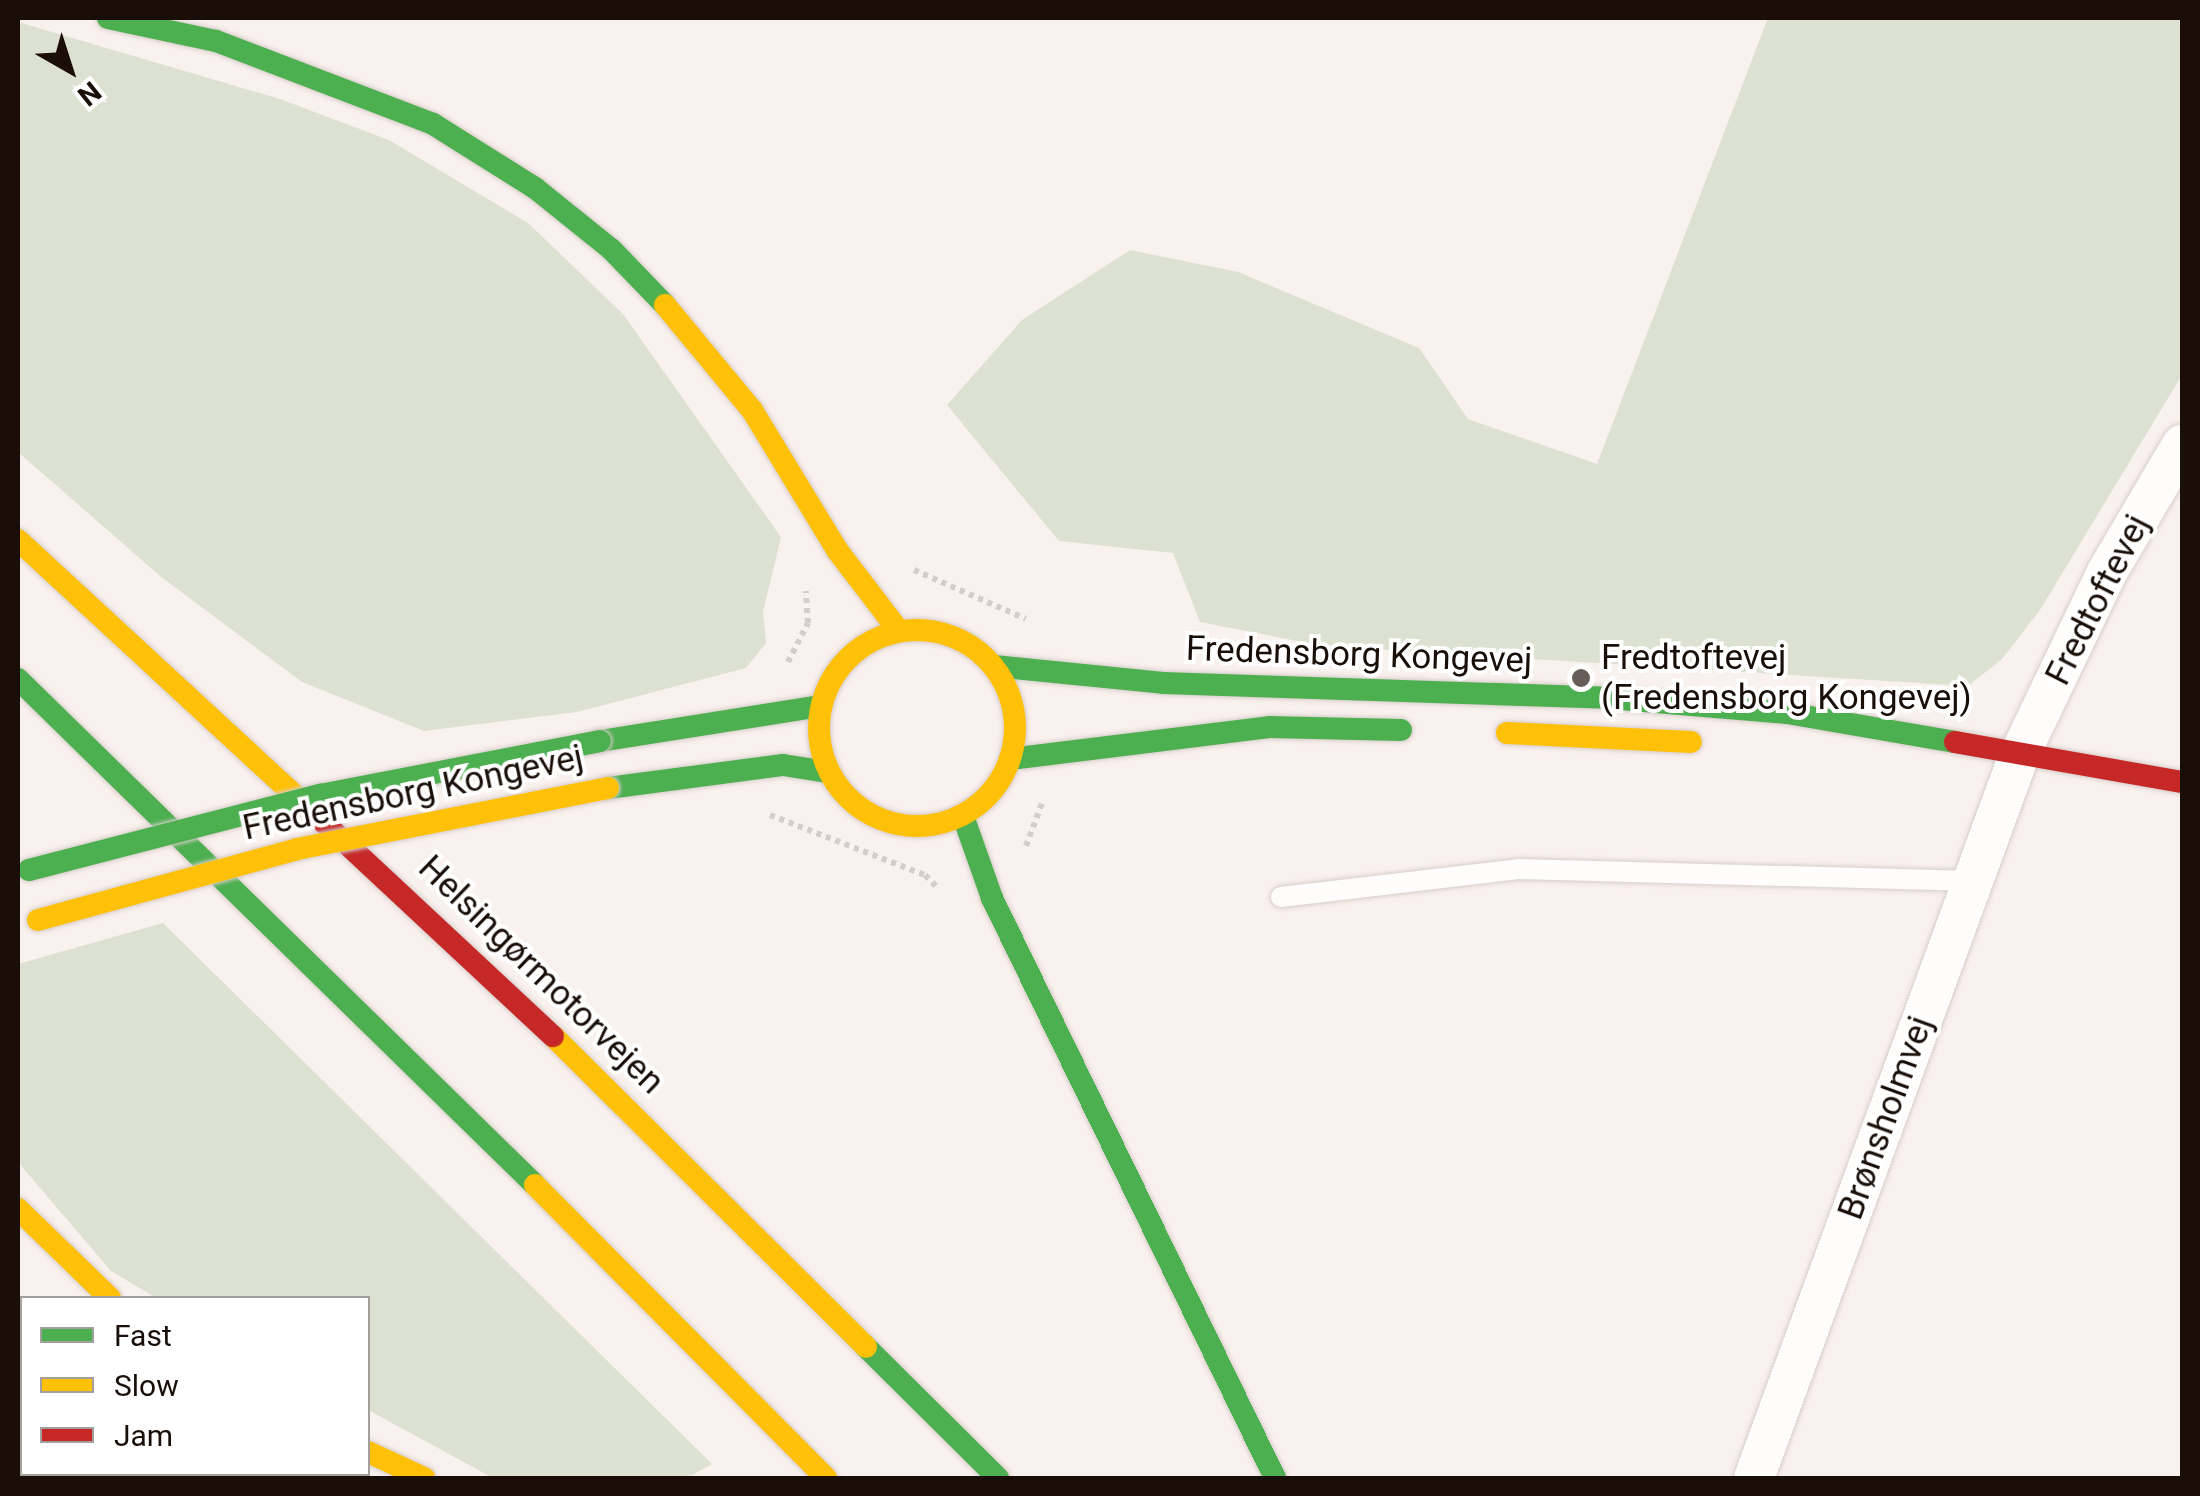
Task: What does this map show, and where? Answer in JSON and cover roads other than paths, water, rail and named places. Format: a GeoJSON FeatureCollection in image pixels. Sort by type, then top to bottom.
{"type":"FeatureCollection","features":[{"type":"Feature","properties":{"kind":"main road"},"geometry":{"type":"LineString","coordinates":[[108,18],[216,42],[337,82],[433,124],[535,188],[611,249],[685,326],[752,410],[837,550],[899,632]]}},
{"type":"Feature","properties":{"kind":"main road","name":"Helsingørmotorvejen"},"geometry":{"type":"LineString","coordinates":[[18,540],[514,996],[998,1478]]}},
{"type":"Feature","properties":{"kind":"main road"},"geometry":{"type":"LineString","coordinates":[[899,632],[951,636],[994,666],[1013,711],[1010,759],[1000,782],[963,816],[901,826],[872,816],[846,797],[828,772],[819,739],[821,706],[849,657],[899,632]]}},
{"type":"Feature","properties":{"kind":"main road","name":"Fredensborg Kongevej"},"geometry":{"type":"LineString","coordinates":[[994,666],[1163,683],[1608,698],[1787,714],[2018,758],[2182,782]]}},
{"type":"Feature","properties":{"kind":"main road"},"geometry":{"type":"LineString","coordinates":[[18,679],[347,996],[826,1478]]}},
{"type":"Feature","properties":{"kind":"main road","name":"Fredensborg Kongevej"},"geometry":{"type":"LineString","coordinates":[[23,872],[320,796],[600,741],[821,706]]}},
{"type":"Feature","properties":{"kind":"main road","name":"Fredensborg Kongevej"},"geometry":{"type":"LineString","coordinates":[[1010,759],[1269,727],[1419,730]]}},
{"type":"Feature","properties":{"kind":"main road","name":"Fredensborg Kongevej"},"geometry":{"type":"LineString","coordinates":[[1476,732],[1707,742]]}},
{"type":"Feature","properties":{"kind":"main road","name":"Fredensborg Kongevej"},"geometry":{"type":"LineString","coordinates":[[1844,749],[2018,758]]}},
{"type":"Feature","properties":{"kind":"main road","name":"Fredensborg Kongevej"},"geometry":{"type":"LineString","coordinates":[[28,923],[297,849],[608,788],[784,764],[828,772]]}},
{"type":"Feature","properties":{"kind":"main road"},"geometry":{"type":"LineString","coordinates":[[963,816],[992,898],[1275,1478]]}},
{"type":"Feature","properties":{"kind":"main road"},"geometry":{"type":"LineString","coordinates":[[18,1209],[108,1296]]}},
{"type":"Feature","properties":{"kind":"main road"},"geometry":{"type":"LineString","coordinates":[[370,1453],[424,1478]]}},
{"type":"Feature","properties":{"kind":"street","name":"Fredtoftevej"},"geometry":{"type":"LineString","coordinates":[[2018,758],[2106,574],[2182,445]]}},
{"type":"Feature","properties":{"kind":"street","name":"Brønsholmvej"},"geometry":{"type":"LineString","coordinates":[[1754,1478],[2018,758]]}},
{"type":"Feature","properties":{"kind":"lane"},"geometry":{"type":"LineString","coordinates":[[1282,897],[1518,869],[1973,881]]}},
{"type":"Feature","properties":{"kind":"place","name":"Fredtoftevej (Fredensborg Kongevej)"},"geometry":{"type":"Point","coordinates":[1581,678]}}]}
